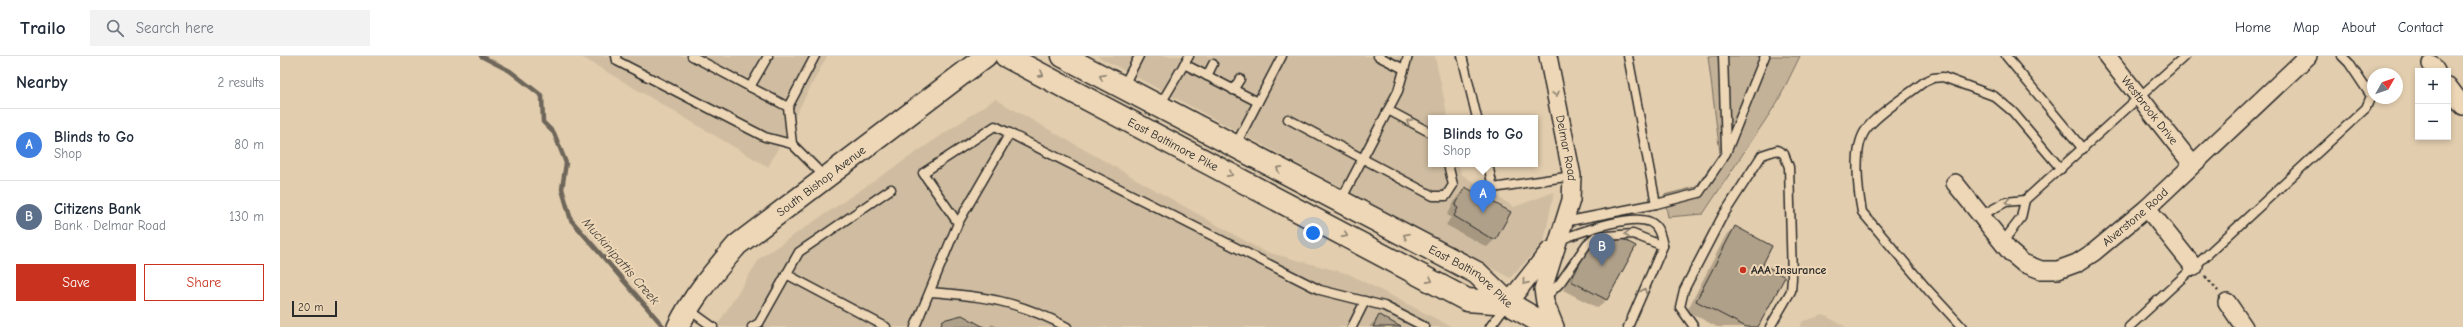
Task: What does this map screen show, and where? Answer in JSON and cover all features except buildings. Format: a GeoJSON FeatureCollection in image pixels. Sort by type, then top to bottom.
{"type":"FeatureCollection","features":[{"type":"Feature","properties":{"kind":"main road","name":"East Baltimore Pike"},"geometry":{"type":"LineString","coordinates":[[1006,56],[1467,300],[1508,303]]}},
{"type":"Feature","properties":{"kind":"main road","name":"East Baltimore Pike"},"geometry":{"type":"LineString","coordinates":[[1063,56],[1477,273],[1508,303]]}},
{"type":"Feature","properties":{"kind":"main road"},"geometry":{"type":"LineString","coordinates":[[1292,207],[1305,183]]}},
{"type":"Feature","properties":{"kind":"main road"},"geometry":{"type":"LineString","coordinates":[[1508,303],[1525,318],[1549,327]]}},
{"type":"Feature","properties":{"kind":"street","name":"South Bishop Avenue"},"geometry":{"type":"LineString","coordinates":[[678,327],[687,308],[706,281],[737,245],[986,56]]}},
{"type":"Feature","properties":{"kind":"street","name":"Delmar Road"},"geometry":{"type":"LineString","coordinates":[[1548,56],[1572,176],[1571,200],[1546,274],[1543,289],[1555,327]]}},
{"type":"Feature","properties":{"kind":"street","name":"Westbrook Drive"},"geometry":{"type":"LineString","coordinates":[[2107,56],[2192,164]]}},
{"type":"Feature","properties":{"kind":"street","name":"Alverstone Road"},"geometry":{"type":"LineString","coordinates":[[1955,183],[2002,243],[2023,264],[2041,270],[2058,270],[2077,263],[2094,252],[2147,208],[2192,164],[2293,73],[2308,56]]}},
{"type":"Feature","properties":{"kind":"street"},"geometry":{"type":"LineString","coordinates":[[2451,90],[2463,106]]}},
{"type":"Feature","properties":{"kind":"street"},"geometry":{"type":"LineString","coordinates":[[2147,208],[2194,267]]}},
{"type":"Feature","properties":{"kind":"street","name":"Delmar Road"},"geometry":{"type":"LineString","coordinates":[[1508,303],[1558,240]]}},
{"type":"Feature","properties":{"kind":"street"},"geometry":{"type":"LineString","coordinates":[[2227,302],[2243,325]]}},
{"type":"Feature","properties":{"kind":"lane"},"geometry":{"type":"LineString","coordinates":[[616,56],[617,61],[766,137],[792,144],[825,177]]}},
{"type":"Feature","properties":{"kind":"lane"},"geometry":{"type":"LineString","coordinates":[[692,56],[788,107]]}},
{"type":"Feature","properties":{"kind":"lane"},"geometry":{"type":"LineString","coordinates":[[750,88],[768,56]]}},
{"type":"Feature","properties":{"kind":"lane"},"geometry":{"type":"LineString","coordinates":[[792,144],[788,107],[815,56]]}},
{"type":"Feature","properties":{"kind":"lane"},"geometry":{"type":"LineString","coordinates":[[1123,88],[1139,56]]}},
{"type":"Feature","properties":{"kind":"lane"},"geometry":{"type":"LineString","coordinates":[[1159,106],[1189,56]]}},
{"type":"Feature","properties":{"kind":"lane"},"geometry":{"type":"LineString","coordinates":[[1235,146],[1282,56]]}},
{"type":"Feature","properties":{"kind":"lane"},"geometry":{"type":"LineString","coordinates":[[1378,56],[1404,69]]}},
{"type":"Feature","properties":{"kind":"lane"},"geometry":{"type":"LineString","coordinates":[[1340,201],[1398,90],[1408,56]]}},
{"type":"Feature","properties":{"kind":"lane"},"geometry":{"type":"LineString","coordinates":[[1462,56],[1475,115]]}},
{"type":"Feature","properties":{"kind":"lane"},"geometry":{"type":"LineString","coordinates":[[1628,56],[1656,204]]}},
{"type":"Feature","properties":{"kind":"lane"},"geometry":{"type":"LineString","coordinates":[[1722,56],[1726,153]]}},
{"type":"Feature","properties":{"kind":"lane"},"geometry":{"type":"LineString","coordinates":[[1564,222],[1656,204],[1699,193],[1726,153],[1765,56]]}},
{"type":"Feature","properties":{"kind":"lane"},"geometry":{"type":"LineString","coordinates":[[2006,56],[2082,149]]}},
{"type":"Feature","properties":{"kind":"lane"},"geometry":{"type":"LineString","coordinates":[[2002,243],[2020,218],[2025,200],[2186,56]]}},
{"type":"Feature","properties":{"kind":"lane"},"geometry":{"type":"LineString","coordinates":[[2128,327],[2366,108],[2371,96],[2350,63],[2342,56]]}},
{"type":"Feature","properties":{"kind":"lane"},"geometry":{"type":"LineString","coordinates":[[1184,64],[1258,102]]}},
{"type":"Feature","properties":{"kind":"lane"},"geometry":{"type":"LineString","coordinates":[[1207,76],[1213,64]]}},
{"type":"Feature","properties":{"kind":"lane"},"geometry":{"type":"LineString","coordinates":[[1962,327],[1928,290],[1862,212],[1859,196],[1858,157],[1864,131],[1924,82],[1933,78],[1943,77],[1994,96],[2013,112],[2060,169]]}},
{"type":"Feature","properties":{"kind":"lane"},"geometry":{"type":"LineString","coordinates":[[1233,90],[1240,78]]}},
{"type":"Feature","properties":{"kind":"lane"},"geometry":{"type":"LineString","coordinates":[[1388,110],[1428,131]]}},
{"type":"Feature","properties":{"kind":"lane"},"geometry":{"type":"LineString","coordinates":[[1288,119],[1433,196],[1446,196],[1453,186],[1449,167]]}},
{"type":"Feature","properties":{"kind":"lane"},"geometry":{"type":"LineString","coordinates":[[958,223],[922,173],[996,126],[1320,290],[1384,306],[1425,327]]}},
{"type":"Feature","properties":{"kind":"lane"},"geometry":{"type":"LineString","coordinates":[[915,327],[958,223],[1010,133]]}},
{"type":"Feature","properties":{"kind":"lane"},"geometry":{"type":"LineString","coordinates":[[1694,327],[1680,307],[1684,290],[1722,217],[1762,155],[1777,150],[1784,154],[1789,167],[1792,278],[1791,291],[1770,327]]}},
{"type":"Feature","properties":{"kind":"lane"},"geometry":{"type":"LineString","coordinates":[[1489,167],[1493,188],[1572,176]]}},
{"type":"Feature","properties":{"kind":"lane"},"geometry":{"type":"LineString","coordinates":[[752,327],[759,323],[799,252],[891,189]]}},
{"type":"Feature","properties":{"kind":"lane"},"geometry":{"type":"LineString","coordinates":[[1980,216],[2006,202],[2025,200]]}},
{"type":"Feature","properties":{"kind":"lane"},"geometry":{"type":"LineString","coordinates":[[1558,240],[1582,232],[1640,219],[1651,223],[1660,232],[1663,246],[1628,327]]}},
{"type":"Feature","properties":{"kind":"lane"},"geometry":{"type":"LineString","coordinates":[[1545,298],[1560,283],[1587,244],[1595,237],[1633,234],[1663,246]]}},
{"type":"Feature","properties":{"kind":"lane"},"geometry":{"type":"LineString","coordinates":[[786,274],[886,327]]}},
{"type":"Feature","properties":{"kind":"lane"},"geometry":{"type":"LineString","coordinates":[[930,292],[973,295],[1014,303],[1067,327]]}},
{"type":"Feature","properties":{"kind":"lane"},"geometry":{"type":"LineString","coordinates":[[1352,327],[1365,301]]}},
{"type":"Feature","properties":{"kind":"lane"},"geometry":{"type":"LineString","coordinates":[[1490,327],[1508,303]]}},
{"type":"Feature","properties":{"kind":"lane"},"geometry":{"type":"LineString","coordinates":[[687,308],[713,327]]}},
{"type":"Feature","properties":{"kind":"shaded area"},"geometry":{"type":"Polygon","coordinates":[[[580,56],[827,56],[768,167],[580,56]]]}},
{"type":"Feature","properties":{"kind":"shaded area"},"geometry":{"type":"Polygon","coordinates":[[[1097,56],[1435,56],[1447,115],[1428,115],[1428,167],[1460,167],[1461,174],[1514,207],[1554,192],[1544,242],[1510,278],[1097,56]]]}},
{"type":"Feature","properties":{"kind":"shaded area"},"geometry":{"type":"Polygon","coordinates":[[[1708,56],[1800,56],[1778,101],[1703,214],[1668,217],[1664,195],[1696,187],[1720,153],[1708,56]]]}},
{"type":"Feature","properties":{"kind":"shaded area"},"geometry":{"type":"Polygon","coordinates":[[[995,99],[1263,251],[1349,274],[1452,327],[716,327],[760,258],[995,99]]]}},
{"type":"Feature","properties":{"kind":"shaded area"},"geometry":{"type":"Polygon","coordinates":[[[1824,315],[1846,327],[1800,327],[1803,321],[1824,315]]]}},
{"type":"Feature","properties":{"kind":"waterway","name":"Muckinipattis Creek"},"geometry":{"type":"LineString","coordinates":[[481,56],[510,71],[542,96],[543,122],[554,133],[566,163],[562,189],[571,220],[663,326]]}},
{"type":"Feature","properties":{"kind":"place","name":"Blinds to Go"},"geometry":{"type":"Point","coordinates":[1483,213]}},
{"type":"Feature","properties":{"kind":"place","name":"Citizens Bank"},"geometry":{"type":"Point","coordinates":[1602,266]}},
{"type":"Feature","properties":{"kind":"place","name":"AAA Insurance"},"geometry":{"type":"Point","coordinates":[1743,270]}}]}
